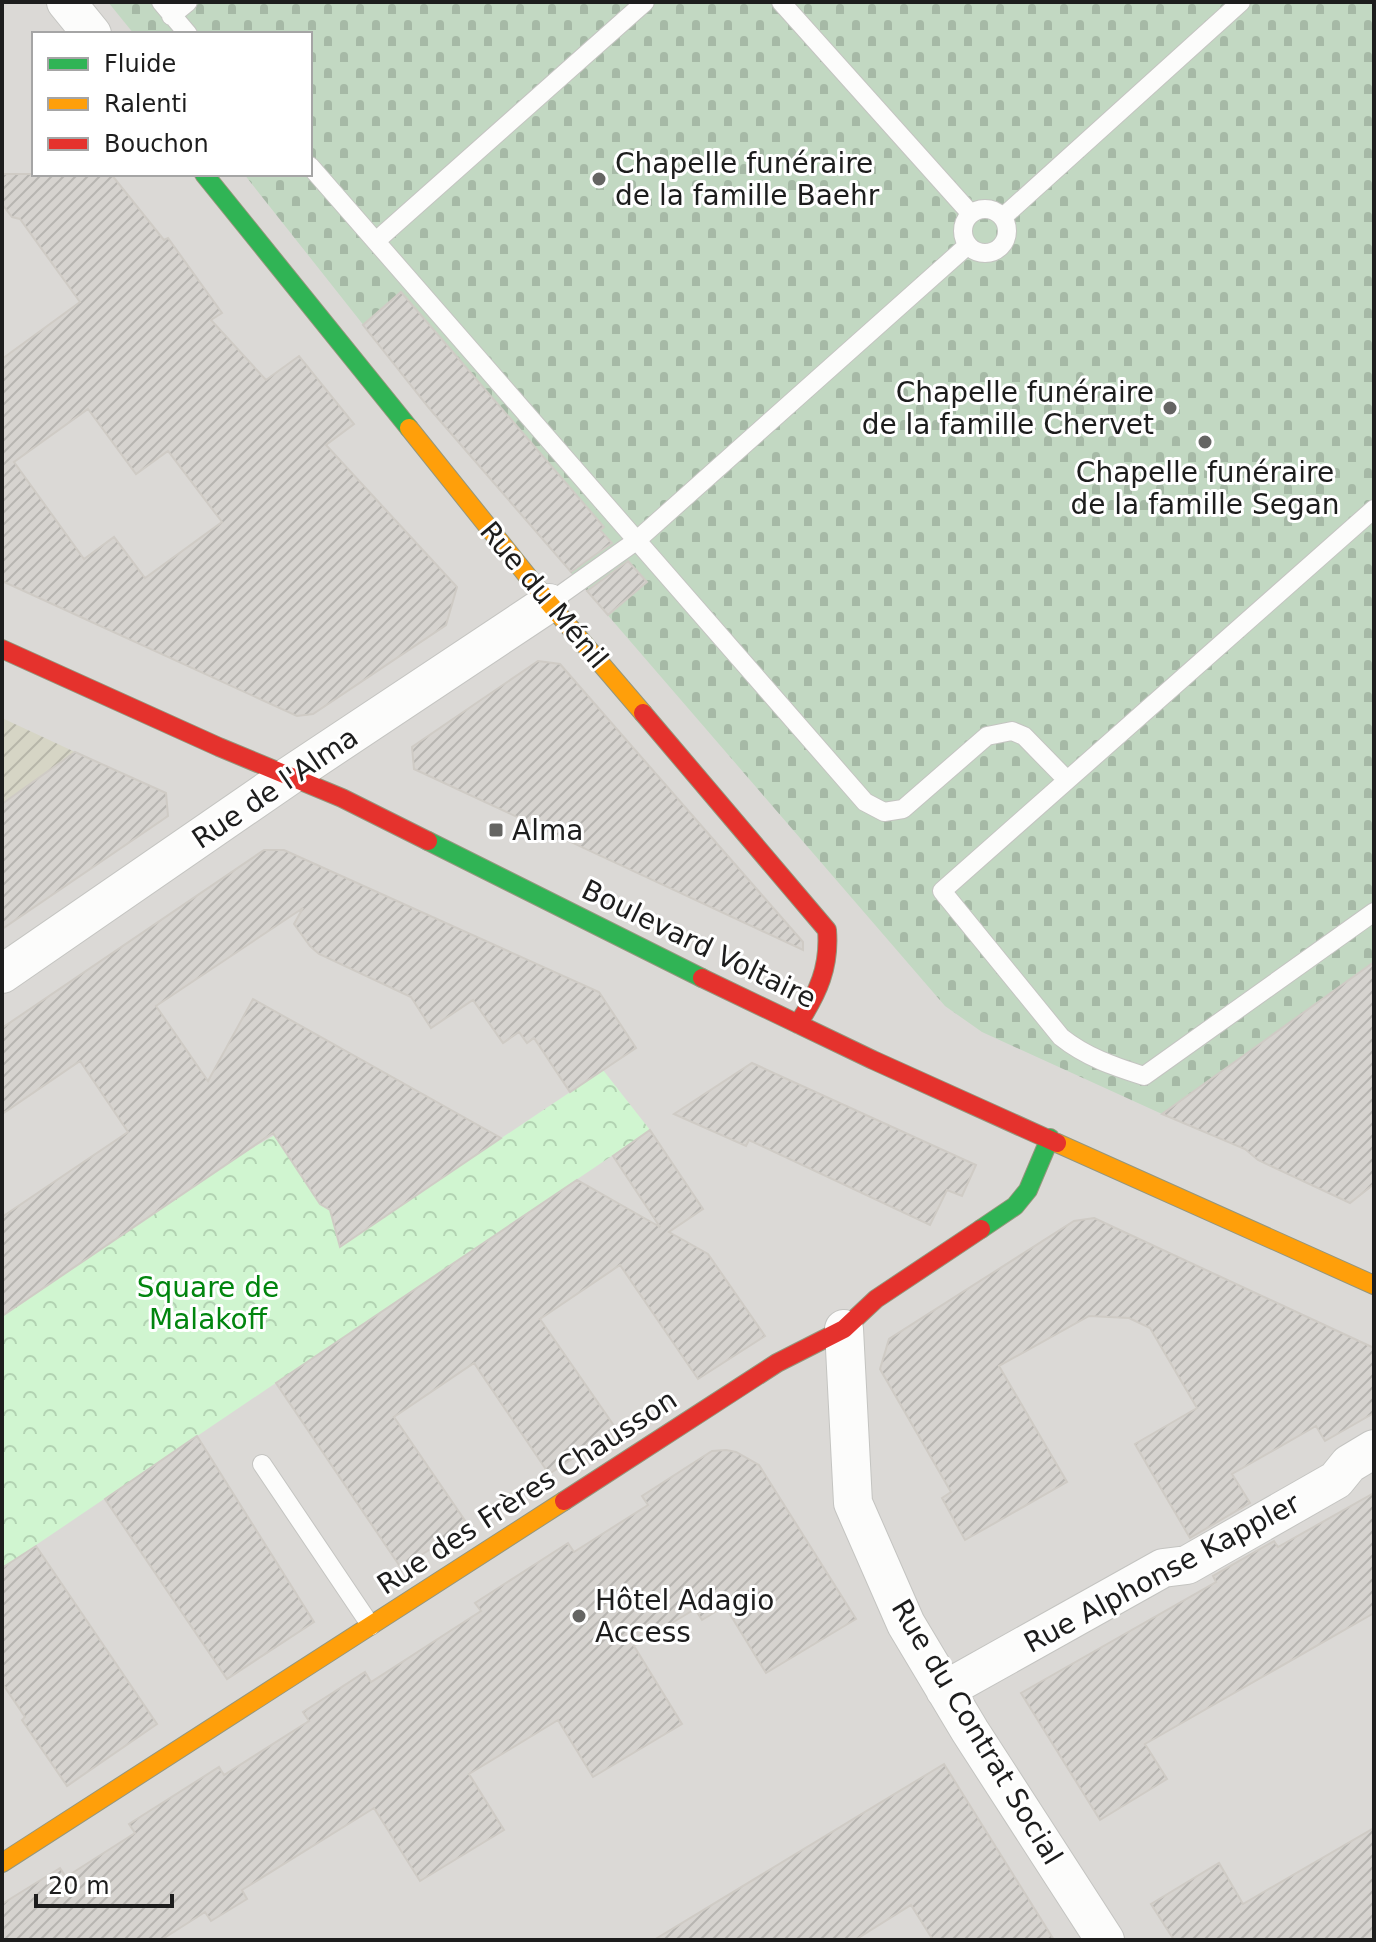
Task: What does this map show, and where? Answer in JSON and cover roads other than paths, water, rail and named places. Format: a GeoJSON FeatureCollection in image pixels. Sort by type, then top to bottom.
{"type":"FeatureCollection","features":[{"type":"Feature","properties":{"kind":"street"},"geometry":{"type":"LineString","coordinates":[[66,2],[90,32]]}},
{"type":"Feature","properties":{"kind":"street","name":"Rue du Ménil"},"geometry":{"type":"LineString","coordinates":[[206,176],[549,603],[827,930],[827,968],[817,996],[798,1024]]}},
{"type":"Feature","properties":{"kind":"street","name":"Rue de l'Alma"},"geometry":{"type":"LineString","coordinates":[[2,974],[289,776],[549,603]]}},
{"type":"Feature","properties":{"kind":"street","name":"Boulevard Voltaire"},"geometry":{"type":"LineString","coordinates":[[2,649],[342,798],[798,1024],[1374,1285]]}},
{"type":"Feature","properties":{"kind":"street","name":"Rue des Frères Chausson"},"geometry":{"type":"LineString","coordinates":[[2,1863],[777,1363],[844,1329],[876,1299],[1015,1206],[1028,1190],[1050,1138]]}},
{"type":"Feature","properties":{"kind":"street","name":"Rue du Contrat Social"},"geometry":{"type":"LineString","coordinates":[[844,1329],[853,1503],[906,1624],[1105,1940]]}},
{"type":"Feature","properties":{"kind":"street","name":"Rue Alphonse Kappler"},"geometry":{"type":"LineString","coordinates":[[945,1690],[1163,1568],[1187,1565],[1336,1480],[1349,1464],[1374,1449]]}},
{"type":"Feature","properties":{"kind":"lane"},"geometry":{"type":"LineString","coordinates":[[186,32],[166,9],[188,2]]}},
{"type":"Feature","properties":{"kind":"lane"},"geometry":{"type":"LineString","coordinates":[[376,241],[645,2]]}},
{"type":"Feature","properties":{"kind":"lane"},"geometry":{"type":"LineString","coordinates":[[781,2],[971,214]]}},
{"type":"Feature","properties":{"kind":"lane"},"geometry":{"type":"LineString","coordinates":[[1003,217],[1241,2]]}},
{"type":"Feature","properties":{"kind":"lane"},"geometry":{"type":"LineString","coordinates":[[312,168],[865,802],[876,809],[894,812],[903,809],[987,736],[1012,731],[1024,736],[1067,780]]}},
{"type":"Feature","properties":{"kind":"lane"},"geometry":{"type":"LineString","coordinates":[[984,209],[1003,217],[1007,231],[1002,245],[989,253],[982,253],[968,245],[963,226],[971,214],[984,209]]}},
{"type":"Feature","properties":{"kind":"lane"},"geometry":{"type":"LineString","coordinates":[[549,603],[636,541],[968,245]]}},
{"type":"Feature","properties":{"kind":"lane"},"geometry":{"type":"LineString","coordinates":[[1374,509],[942,891],[1061,1037],[1078,1051],[1144,1076],[1374,912]]}},
{"type":"Feature","properties":{"kind":"lane"},"geometry":{"type":"LineString","coordinates":[[262,1464],[371,1626]]}},
{"type":"Feature","properties":{"kind":"place","name":"Chapelle funéraire de la famille Baehr"},"geometry":{"type":"Point","coordinates":[599,179]}},
{"type":"Feature","properties":{"kind":"place","name":"Chapelle funéraire de la famille Chervet"},"geometry":{"type":"Point","coordinates":[1170,408]}},
{"type":"Feature","properties":{"kind":"place","name":"Chapelle funéraire de la famille Segan"},"geometry":{"type":"Point","coordinates":[1205,442]}},
{"type":"Feature","properties":{"kind":"place","name":"Alma"},"geometry":{"type":"Point","coordinates":[496,830]}},
{"type":"Feature","properties":{"kind":"place","name":"Hôtel Adagio Access"},"geometry":{"type":"Point","coordinates":[579,1616]}},
{"type":"Feature","properties":{"kind":"park label","name":"Square de Malakoff"},"geometry":{"type":"Point","coordinates":[208,1303]}}]}
